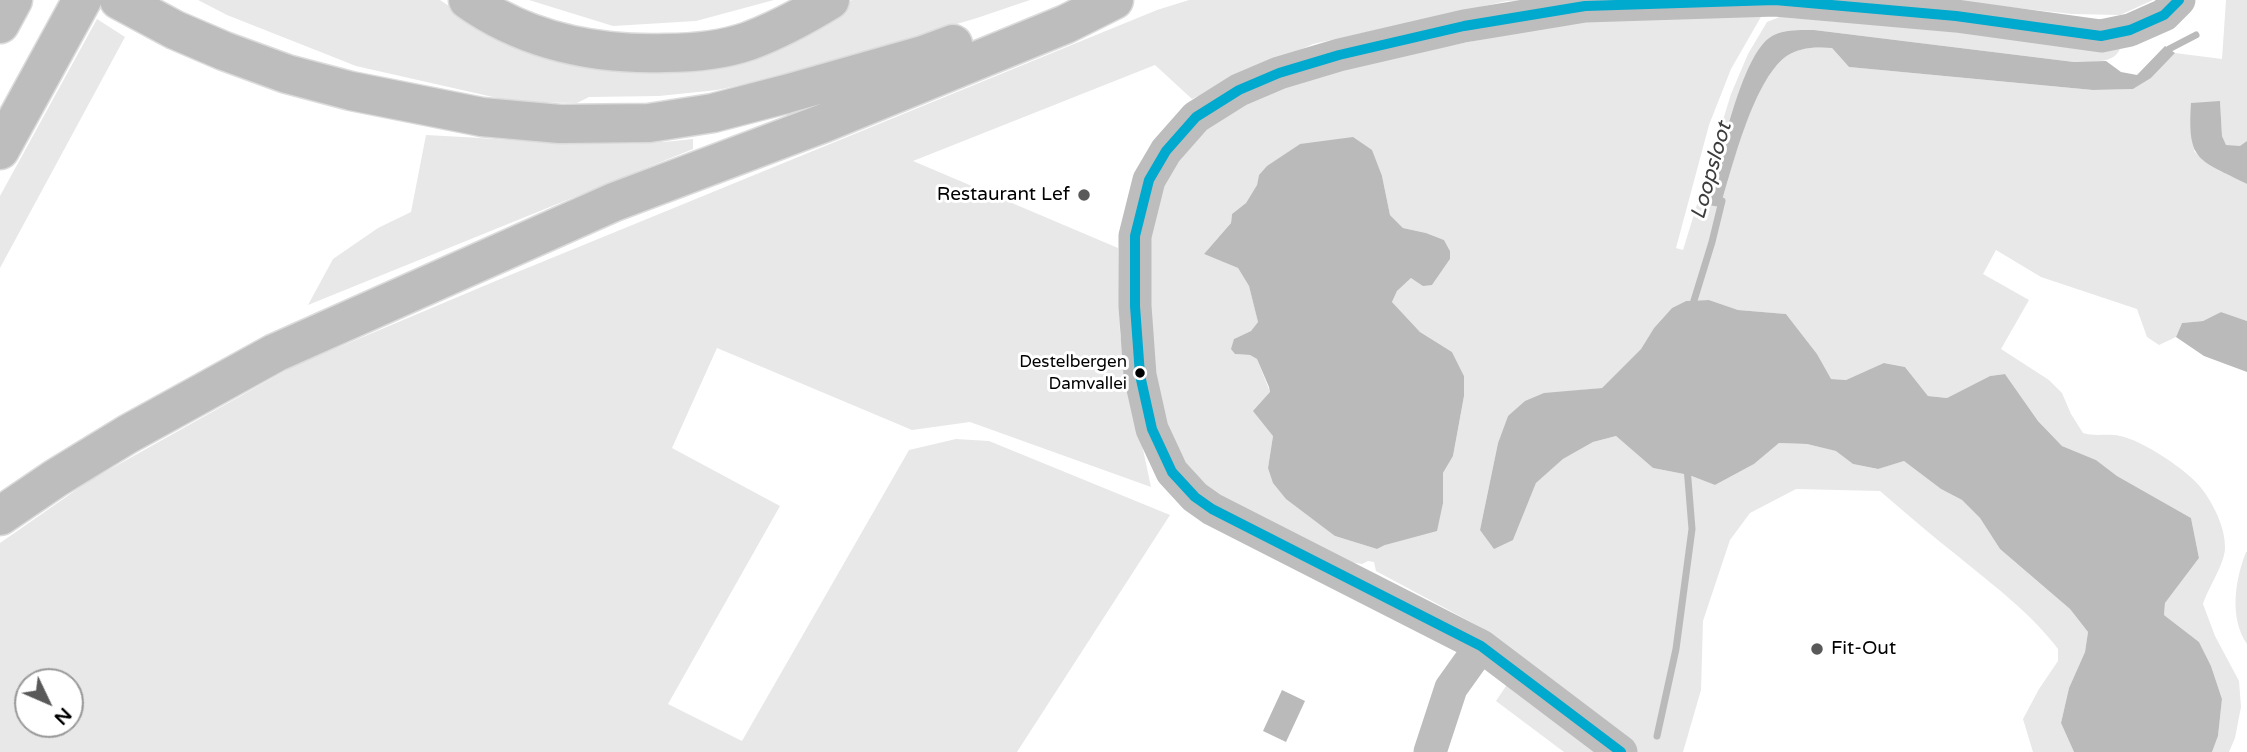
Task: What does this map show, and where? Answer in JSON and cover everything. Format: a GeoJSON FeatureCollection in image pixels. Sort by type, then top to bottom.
{"type":"FeatureCollection","features":[{"type":"Feature","properties":{"kind":"highway"},"geometry":{"type":"LineString","coordinates":[[0,24],[13,0]]}},
{"type":"Feature","properties":{"kind":"highway"},"geometry":{"type":"LineString","coordinates":[[0,150],[82,0]]}},
{"type":"Feature","properties":{"kind":"highway"},"geometry":{"type":"LineString","coordinates":[[119,0],[175,30],[287,74],[351,91],[482,117],[560,124],[649,123],[713,113],[923,55],[1084,0]]}},
{"type":"Feature","properties":{"kind":"highway"},"geometry":{"type":"LineString","coordinates":[[468,0],[515,27],[552,41],[630,54],[715,50],[748,41],[801,18],[830,0]]}},
{"type":"Feature","properties":{"kind":"highway"},"geometry":{"type":"LineString","coordinates":[[0,516],[128,434],[275,352],[614,202],[837,118],[1066,24],[1114,0]]}},
{"type":"Feature","properties":{"kind":"street"},"geometry":{"type":"LineString","coordinates":[[1621,752],[1481,646],[1212,509],[1195,497],[1172,472],[1152,429],[1140,375],[1135,306],[1135,236],[1149,180],[1166,151],[1196,117],[1239,90],[1279,73],[1339,55],[1464,26],[1585,6],[1775,0],[1956,16],[2101,36],[2130,30],[2164,15],[2179,0]]}},
{"type":"Feature","properties":{"kind":"street"},"geometry":{"type":"LineString","coordinates":[[1430,752],[1451,688],[1481,646]]}},
{"type":"Feature","properties":{"kind":"shaded area"},"geometry":{"type":"Polygon","coordinates":[[[198,0],[440,0],[484,29],[582,62],[839,10],[852,0],[1030,0],[778,77],[717,90],[659,96],[589,97],[577,103],[515,102],[356,66],[227,15],[198,0]]]}},
{"type":"Feature","properties":{"kind":"shaded area"},"geometry":{"type":"Polygon","coordinates":[[[529,0],[774,0],[696,21],[613,26],[529,0]]]}},
{"type":"Feature","properties":{"kind":"shaded area"},"geometry":{"type":"Polygon","coordinates":[[[1189,0],[1533,0],[1507,1],[1313,44],[1192,99],[1155,65],[913,161],[1118,248],[1120,334],[1151,487],[970,422],[912,430],[717,348],[672,448],[780,506],[668,704],[742,741],[909,450],[956,439],[989,441],[1170,515],[1017,752],[0,752],[0,543],[89,481],[294,366],[1157,10],[1189,0]]]}},
{"type":"Feature","properties":{"kind":"shaded area"},"geometry":{"type":"Polygon","coordinates":[[[1944,0],[2153,0],[2120,15],[2072,14],[1944,0]]]}},
{"type":"Feature","properties":{"kind":"shaded area"},"geometry":{"type":"Polygon","coordinates":[[[2226,0],[2247,0],[2247,141],[2241,146],[2226,146],[2222,136],[2220,101],[2194,151],[2204,161],[2247,184],[2247,321],[2221,312],[2203,321],[2182,323],[2176,337],[2159,345],[2147,337],[2137,309],[2041,277],[1996,250],[1983,274],[2029,300],[2001,349],[2049,380],[2062,393],[2083,433],[2120,436],[2152,450],[2196,482],[2215,510],[2224,533],[2225,549],[2203,604],[2215,636],[2239,681],[2241,707],[2235,738],[2229,752],[2212,752],[2218,736],[2222,699],[2211,666],[2199,642],[2164,615],[2165,603],[2199,558],[2191,518],[2117,476],[2096,460],[2062,446],[2038,421],[2005,374],[1990,376],[1947,398],[1928,396],[1905,367],[1885,363],[1846,380],[1830,379],[1817,354],[1786,314],[1738,310],[1709,300],[1686,301],[1672,308],[1654,328],[1641,349],[1602,388],[1563,392],[1508,416],[1498,443],[1480,530],[1513,540],[1536,483],[1563,459],[1593,442],[1616,436],[1653,468],[1689,475],[1715,485],[1754,464],[1779,443],[1807,444],[1837,451],[1853,464],[1877,469],[1904,461],[1941,489],[1962,500],[1980,518],[2000,549],[2070,609],[2088,632],[2085,652],[2069,688],[2061,723],[2074,752],[2033,752],[2023,719],[2058,661],[2058,649],[2011,600],[1880,491],[1796,489],[1750,513],[1730,540],[1703,621],[1701,690],[1683,752],[1636,752],[1496,644],[1482,628],[1376,571],[1374,562],[1362,564],[1344,561],[1256,523],[1188,472],[1169,441],[1146,351],[1150,222],[1168,167],[1212,123],[1279,86],[1354,65],[1568,22],[1762,15],[1731,69],[1709,125],[1676,248],[1683,250],[1731,94],[1748,54],[1767,22],[1787,14],[2121,41],[2120,49],[2111,58],[2097,62],[2074,62],[1814,30],[1782,32],[1772,36],[1761,47],[1741,88],[1723,141],[1708,205],[1720,207],[1746,124],[1766,81],[1777,65],[1790,54],[1800,50],[1832,48],[1849,67],[2093,90],[2133,89],[2151,78],[2175,53],[2222,59],[2226,0]],[[1300,144],[1259,175],[1257,185],[1246,203],[1232,214],[1231,223],[1204,254],[1238,268],[1249,286],[1258,322],[1251,331],[1234,339],[1235,354],[1250,355],[1257,359],[1270,392],[1273,436],[1268,468],[1335,536],[1377,549],[1385,545],[1443,473],[1453,456],[1464,396],[1464,376],[1452,352],[1420,332],[1392,302],[1397,291],[1411,278],[1432,285],[1450,259],[1450,251],[1444,240],[1403,228],[1390,215],[1382,176],[1300,144]]]}},
{"type":"Feature","properties":{"kind":"shaded area"},"geometry":{"type":"Polygon","coordinates":[[[97,19],[125,37],[0,268],[0,196],[97,19]]]}},
{"type":"Feature","properties":{"kind":"shaded area"},"geometry":{"type":"Polygon","coordinates":[[[1793,30],[1814,30],[2074,62],[2106,61],[2121,72],[2137,75],[2165,46],[2175,53],[2151,78],[2133,89],[2093,90],[1849,67],[1832,48],[1800,50],[1790,54],[1777,65],[1766,81],[1746,124],[1720,207],[1708,205],[1732,113],[1750,65],[1761,47],[1772,36],[1793,30]]]}},
{"type":"Feature","properties":{"kind":"shaded area"},"geometry":{"type":"Polygon","coordinates":[[[2220,101],[2222,136],[2226,145],[2240,146],[2247,141],[2247,184],[2207,163],[2194,148],[2190,123],[2191,103],[2220,101]]]}},
{"type":"Feature","properties":{"kind":"shaded area"},"geometry":{"type":"Polygon","coordinates":[[[426,135],[593,144],[693,139],[693,149],[308,305],[333,259],[378,228],[411,212],[426,135]]]}},
{"type":"Feature","properties":{"kind":"shaded area"},"geometry":{"type":"Polygon","coordinates":[[[1353,137],[1372,150],[1382,176],[1390,215],[1403,228],[1444,240],[1450,251],[1450,259],[1432,285],[1423,286],[1411,278],[1397,291],[1392,302],[1420,332],[1452,352],[1464,376],[1464,396],[1453,456],[1443,473],[1443,503],[1437,531],[1377,549],[1335,536],[1286,499],[1273,483],[1268,468],[1273,436],[1253,411],[1270,392],[1269,387],[1257,359],[1250,355],[1235,354],[1231,349],[1234,339],[1251,331],[1258,322],[1249,286],[1238,268],[1204,254],[1231,223],[1232,214],[1246,203],[1257,185],[1259,175],[1267,166],[1300,144],[1353,137]]]}},
{"type":"Feature","properties":{"kind":"shaded area"},"geometry":{"type":"Polygon","coordinates":[[[1709,300],[1738,310],[1786,314],[1817,354],[1831,379],[1846,380],[1884,363],[1905,367],[1928,396],[1947,398],[1990,376],[2005,374],[2038,421],[2062,446],[2096,460],[2117,476],[2191,518],[2199,558],[2165,603],[2164,615],[2199,642],[2211,666],[2222,699],[2218,736],[2212,752],[2074,752],[2061,723],[2069,688],[2085,652],[2088,632],[2070,609],[2000,549],[1980,518],[1962,500],[1941,489],[1904,461],[1878,469],[1853,464],[1836,451],[1807,444],[1779,443],[1754,464],[1715,485],[1689,475],[1653,468],[1616,436],[1593,442],[1563,459],[1536,483],[1513,540],[1494,549],[1480,530],[1498,443],[1508,416],[1525,401],[1544,393],[1602,388],[1641,349],[1654,328],[1672,308],[1686,301],[1709,300]]]}},
{"type":"Feature","properties":{"kind":"shaded area"},"geometry":{"type":"Polygon","coordinates":[[[2221,312],[2247,321],[2247,372],[2204,356],[2176,337],[2182,323],[2203,321],[2221,312]]]}},
{"type":"Feature","properties":{"kind":"shaded area"},"geometry":{"type":"Polygon","coordinates":[[[2246,552],[2247,644],[2241,634],[2236,611],[2239,575],[2246,552]]]}},
{"type":"Feature","properties":{"kind":"shaded area"},"geometry":{"type":"Polygon","coordinates":[[[1508,683],[1598,752],[1564,752],[1496,701],[1508,683]]]}},
{"type":"Feature","properties":{"kind":"shaded area"},"geometry":{"type":"Polygon","coordinates":[[[1282,690],[1305,701],[1286,742],[1263,731],[1282,690]]]}},
{"type":"Feature","properties":{"kind":"waterway","name":"Loopsloot"},"geometry":{"type":"LineString","coordinates":[[2164,55],[2169,49],[2196,35]]}},
{"type":"Feature","properties":{"kind":"waterway","name":"Loopsloot"},"geometry":{"type":"LineString","coordinates":[[1692,307],[1722,201]]}},
{"type":"Feature","properties":{"kind":"waterway","name":"Loopsloot"},"geometry":{"type":"LineString","coordinates":[[1657,736],[1676,649],[1692,529],[1687,467]]}},
{"type":"Feature","properties":{"kind":"transit line"},"geometry":{"type":"LineString","coordinates":[[1621,752],[1481,646],[1212,509],[1195,497],[1172,472],[1152,429],[1140,375],[1135,306],[1135,236],[1149,180],[1166,151],[1196,117],[1239,90],[1279,73],[1339,55],[1464,26],[1585,6],[1775,0],[1956,16],[2101,36],[2130,30],[2164,15],[2179,0]]}},
{"type":"Feature","properties":{"kind":"place","name":"Restaurant Lef"},"geometry":{"type":"Point","coordinates":[1084,195]}},
{"type":"Feature","properties":{"kind":"place","name":"Destelbergen Damvallei"},"geometry":{"type":"Point","coordinates":[1140,373]}},
{"type":"Feature","properties":{"kind":"place","name":"Fit-Out"},"geometry":{"type":"Point","coordinates":[1817,649]}}]}
